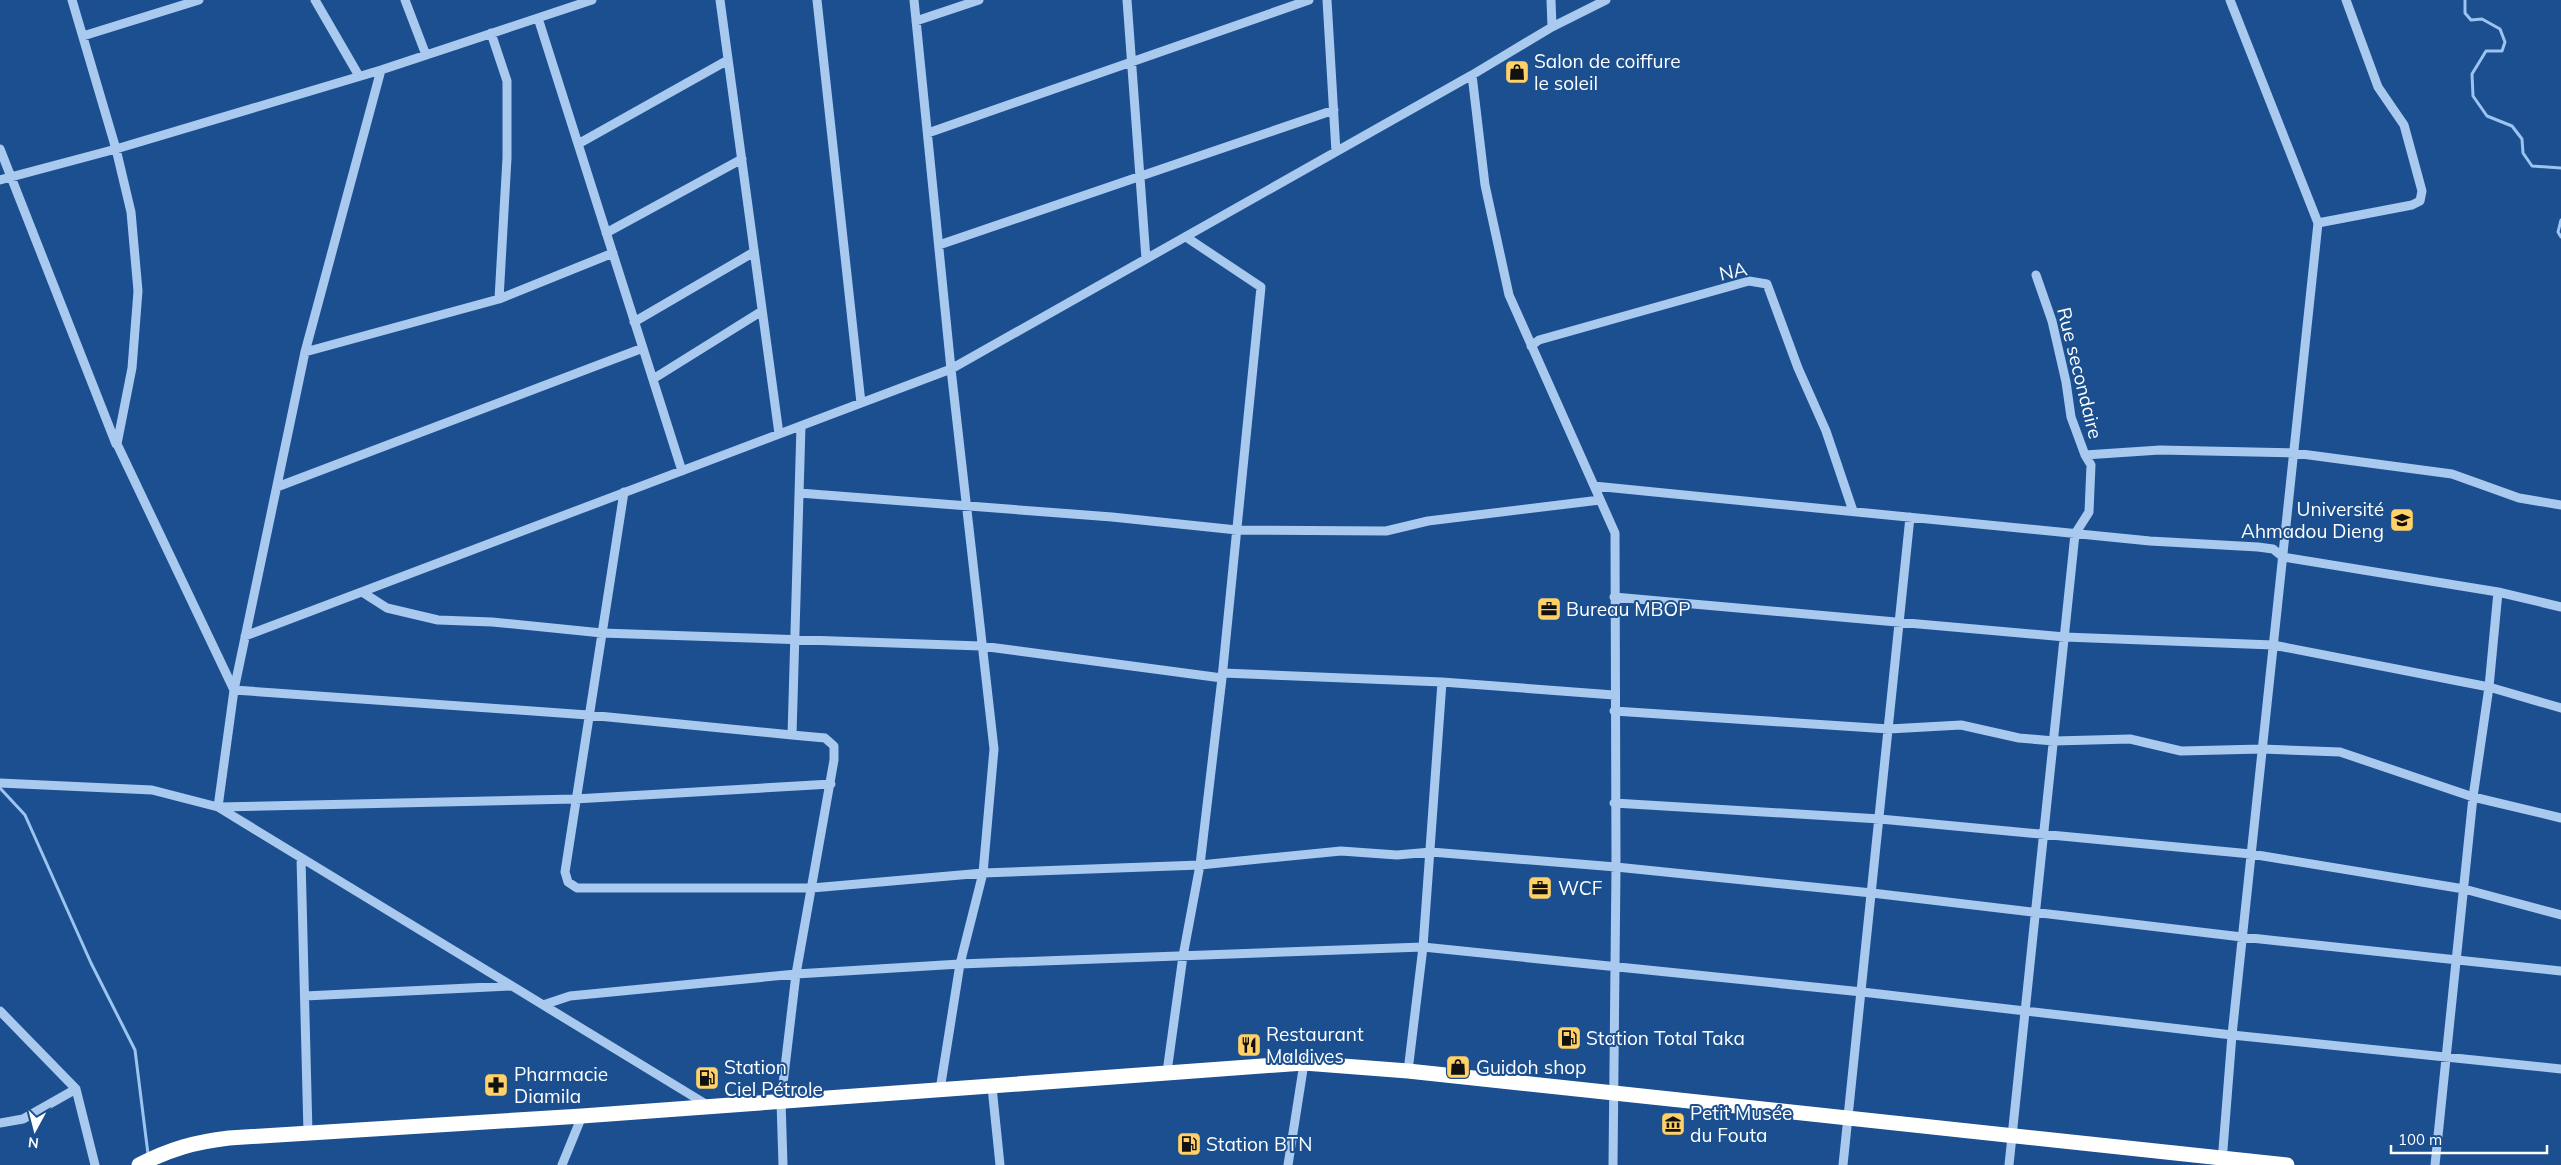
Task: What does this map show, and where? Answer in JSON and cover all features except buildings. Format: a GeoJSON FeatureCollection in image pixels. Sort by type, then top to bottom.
{"type":"FeatureCollection","features":[{"type":"Feature","properties":{"kind":"highway"},"geometry":{"type":"LineString","coordinates":[[140,1165],[194,1142],[992,1087],[1167,1072],[1304,1063],[1408,1071],[1848,1119],[2013,1134],[2222,1161],[2287,1165]]}},
{"type":"Feature","properties":{"kind":"street"},"geometry":{"type":"LineString","coordinates":[[72,0],[116,149],[131,212],[138,291],[132,368],[116,444]]}},
{"type":"Feature","properties":{"kind":"street"},"geometry":{"type":"LineString","coordinates":[[83,36],[199,0]]}},
{"type":"Feature","properties":{"kind":"street"},"geometry":{"type":"LineString","coordinates":[[315,0],[359,76]]}},
{"type":"Feature","properties":{"kind":"street"},"geometry":{"type":"LineString","coordinates":[[405,0],[426,55]]}},
{"type":"Feature","properties":{"kind":"street"},"geometry":{"type":"LineString","coordinates":[[0,180],[116,149],[381,70],[592,0]]}},
{"type":"Feature","properties":{"kind":"street"},"geometry":{"type":"LineString","coordinates":[[720,0],[779,434]]}},
{"type":"Feature","properties":{"kind":"street"},"geometry":{"type":"LineString","coordinates":[[817,0],[861,403]]}},
{"type":"Feature","properties":{"kind":"street"},"geometry":{"type":"LineString","coordinates":[[914,0],[951,369],[994,749],[983,873],[960,964],[940,1090]]}},
{"type":"Feature","properties":{"kind":"street"},"geometry":{"type":"LineString","coordinates":[[916,21],[979,0]]}},
{"type":"Feature","properties":{"kind":"street"},"geometry":{"type":"LineString","coordinates":[[1126,0],[1146,259]]}},
{"type":"Feature","properties":{"kind":"street"},"geometry":{"type":"LineString","coordinates":[[928,133],[1309,0]]}},
{"type":"Feature","properties":{"kind":"street"},"geometry":{"type":"LineString","coordinates":[[1327,0],[1336,152]]}},
{"type":"Feature","properties":{"kind":"street"},"geometry":{"type":"LineString","coordinates":[[1551,0],[1552,27]]}},
{"type":"Feature","properties":{"kind":"street"},"geometry":{"type":"LineString","coordinates":[[245,636],[951,369],[1472,76],[1552,27],[1606,0]]}},
{"type":"Feature","properties":{"kind":"street"},"geometry":{"type":"LineString","coordinates":[[2222,1161],[2242,937],[2318,223],[2230,0]]}},
{"type":"Feature","properties":{"kind":"street"},"geometry":{"type":"LineString","coordinates":[[2318,223],[2412,205],[2420,201],[2422,191],[2404,125],[2378,86],[2346,0]]}},
{"type":"Feature","properties":{"kind":"street"},"geometry":{"type":"LineString","coordinates":[[538,18],[682,471]]}},
{"type":"Feature","properties":{"kind":"street"},"geometry":{"type":"LineString","coordinates":[[491,33],[507,81],[506,158],[499,299]]}},
{"type":"Feature","properties":{"kind":"street"},"geometry":{"type":"LineString","coordinates":[[578,144],[728,60]]}},
{"type":"Feature","properties":{"kind":"street"},"geometry":{"type":"LineString","coordinates":[[218,807],[234,690],[305,352],[381,70]]}},
{"type":"Feature","properties":{"kind":"street"},"geometry":{"type":"LineString","coordinates":[[1472,76],[1485,185],[1509,295],[1614,532],[1614,803],[1616,866],[1614,1165]]}},
{"type":"Feature","properties":{"kind":"street"},"geometry":{"type":"LineString","coordinates":[[939,245],[1334,110]]}},
{"type":"Feature","properties":{"kind":"street"},"geometry":{"type":"LineString","coordinates":[[0,149],[116,444],[234,690]]}},
{"type":"Feature","properties":{"kind":"street"},"geometry":{"type":"LineString","coordinates":[[606,233],[742,159]]}},
{"type":"Feature","properties":{"kind":"street"},"geometry":{"type":"LineString","coordinates":[[0,174],[11,176]]}},
{"type":"Feature","properties":{"kind":"street"},"geometry":{"type":"LineString","coordinates":[[1167,1072],[1183,956],[1200,864],[1222,675],[1261,287],[1186,237]]}},
{"type":"Feature","properties":{"kind":"street"},"geometry":{"type":"LineString","coordinates":[[634,322],[754,252]]}},
{"type":"Feature","properties":{"kind":"street"},"geometry":{"type":"LineString","coordinates":[[305,352],[499,299],[612,253]]}},
{"type":"Feature","properties":{"kind":"street","name":"Rue secondaire"},"geometry":{"type":"LineString","coordinates":[[2036,275],[2052,321],[2066,382],[2070,416],[2085,456],[2091,465],[2090,512],[2075,534]]}},
{"type":"Feature","properties":{"kind":"street","name":"NA"},"geometry":{"type":"LineString","coordinates":[[1531,346],[1539,340],[1749,282],[1766,284],[1798,368],[1826,431],[1853,511]]}},
{"type":"Feature","properties":{"kind":"street"},"geometry":{"type":"LineString","coordinates":[[652,379],[762,311]]}},
{"type":"Feature","properties":{"kind":"street"},"geometry":{"type":"LineString","coordinates":[[277,486],[643,348]]}},
{"type":"Feature","properties":{"kind":"street"},"geometry":{"type":"LineString","coordinates":[[792,735],[801,426]]}},
{"type":"Feature","properties":{"kind":"street"},"geometry":{"type":"LineString","coordinates":[[2085,456],[2160,450],[2294,453],[2452,474],[2519,498],[2561,505]]}},
{"type":"Feature","properties":{"kind":"street"},"geometry":{"type":"LineString","coordinates":[[1594,486],[2075,534],[2258,547],[2273,549],[2283,557],[2498,592],[2561,607]]}},
{"type":"Feature","properties":{"kind":"street"},"geometry":{"type":"LineString","coordinates":[[624,492],[565,872],[568,882],[577,888],[812,888],[983,873],[1200,864],[1341,851],[1397,855],[1430,852],[1616,866],[2036,911],[2242,937],[2561,971]]}},
{"type":"Feature","properties":{"kind":"street"},"geometry":{"type":"LineString","coordinates":[[799,493],[1112,517],[1237,530],[1386,531],[1428,522],[1600,500]]}},
{"type":"Feature","properties":{"kind":"street"},"geometry":{"type":"LineString","coordinates":[[1842,1165],[1862,992],[1910,517]]}},
{"type":"Feature","properties":{"kind":"street"},"geometry":{"type":"LineString","coordinates":[[2009,1165],[2075,534]]}},
{"type":"Feature","properties":{"kind":"street"},"geometry":{"type":"LineString","coordinates":[[362,592],[387,608],[438,620],[492,622],[602,633],[981,646],[1222,675],[1442,682],[1614,695]]}},
{"type":"Feature","properties":{"kind":"street"},"geometry":{"type":"LineString","coordinates":[[2435,1165],[2473,797],[2489,687],[2498,592]]}},
{"type":"Feature","properties":{"kind":"street"},"geometry":{"type":"LineString","coordinates":[[1614,597],[1899,624],[2065,637],[2273,645],[2489,687],[2561,708]]}},
{"type":"Feature","properties":{"kind":"street"},"geometry":{"type":"LineString","coordinates":[[1408,1071],[1423,947],[1442,682]]}},
{"type":"Feature","properties":{"kind":"street"},"geometry":{"type":"LineString","coordinates":[[234,690],[588,715],[824,738],[834,746],[831,784],[796,974],[781,1101],[783,1165]]}},
{"type":"Feature","properties":{"kind":"street"},"geometry":{"type":"LineString","coordinates":[[1614,711],[1889,729],[1962,725],[2019,738],[2054,741],[2130,739],[2181,751],[2262,749],[2340,752],[2473,797],[2561,818]]}},
{"type":"Feature","properties":{"kind":"street"},"geometry":{"type":"LineString","coordinates":[[0,784],[152,790],[218,807],[575,799],[831,784]]}},
{"type":"Feature","properties":{"kind":"street"},"geometry":{"type":"LineString","coordinates":[[1614,803],[1880,819],[2251,854],[2464,889],[2561,915]]}},
{"type":"Feature","properties":{"kind":"street"},"geometry":{"type":"LineString","coordinates":[[218,807],[709,1106]]}},
{"type":"Feature","properties":{"kind":"street"},"geometry":{"type":"LineString","coordinates":[[301,858],[308,1133]]}},
{"type":"Feature","properties":{"kind":"street"},"geometry":{"type":"LineString","coordinates":[[543,1005],[570,996],[796,974],[960,964],[1423,947],[1862,992],[2232,1035],[2561,1069]]}},
{"type":"Feature","properties":{"kind":"street"},"geometry":{"type":"LineString","coordinates":[[305,996],[511,986]]}},
{"type":"Feature","properties":{"kind":"street"},"geometry":{"type":"LineString","coordinates":[[0,1011],[76,1089],[95,1165]]}},
{"type":"Feature","properties":{"kind":"street"},"geometry":{"type":"LineString","coordinates":[[1288,1165],[1304,1063]]}},
{"type":"Feature","properties":{"kind":"street"},"geometry":{"type":"LineString","coordinates":[[992,1087],[1000,1165]]}},
{"type":"Feature","properties":{"kind":"street"},"geometry":{"type":"LineString","coordinates":[[0,1123],[23,1119],[76,1089]]}},
{"type":"Feature","properties":{"kind":"street"},"geometry":{"type":"LineString","coordinates":[[562,1165],[582,1116]]}},
{"type":"Feature","properties":{"kind":"waterway"},"geometry":{"type":"LineString","coordinates":[[2465,0],[2465,13],[2471,20],[2482,19],[2500,29],[2505,42],[2502,51],[2486,51],[2472,74],[2473,96],[2487,116],[2512,126],[2522,139],[2523,153],[2532,166],[2561,168]]}},
{"type":"Feature","properties":{"kind":"waterway"},"geometry":{"type":"LineString","coordinates":[[2561,220],[2558,232],[2561,237]]}},
{"type":"Feature","properties":{"kind":"waterway"},"geometry":{"type":"LineString","coordinates":[[0,788],[25,815],[91,963],[135,1050],[148,1154]]}},
{"type":"Feature","properties":{"kind":"place","name":"Salon de coiffure le soleil"},"geometry":{"type":"Point","coordinates":[1517,72]}},
{"type":"Feature","properties":{"kind":"place","name":"Université Ahmadou Dieng"},"geometry":{"type":"Point","coordinates":[2402,520]}},
{"type":"Feature","properties":{"kind":"place","name":"Bureau MBOP"},"geometry":{"type":"Point","coordinates":[1549,609]}},
{"type":"Feature","properties":{"kind":"place","name":"WCF"},"geometry":{"type":"Point","coordinates":[1540,888]}},
{"type":"Feature","properties":{"kind":"place","name":"Station Total Taka"},"geometry":{"type":"Point","coordinates":[1569,1038]}},
{"type":"Feature","properties":{"kind":"place","name":"Restaurant Maldives"},"geometry":{"type":"Point","coordinates":[1249,1045]}},
{"type":"Feature","properties":{"kind":"place","name":"Guidoh shop"},"geometry":{"type":"Point","coordinates":[1458,1067]}},
{"type":"Feature","properties":{"kind":"place","name":"Station Ciel Pétrole"},"geometry":{"type":"Point","coordinates":[707,1078]}},
{"type":"Feature","properties":{"kind":"place","name":"Pharmacie Diamila"},"geometry":{"type":"Point","coordinates":[496,1085]}},
{"type":"Feature","properties":{"kind":"place","name":"Petit Musée du Fouta"},"geometry":{"type":"Point","coordinates":[1673,1124]}},
{"type":"Feature","properties":{"kind":"place","name":"Station BTN"},"geometry":{"type":"Point","coordinates":[1189,1144]}}]}
